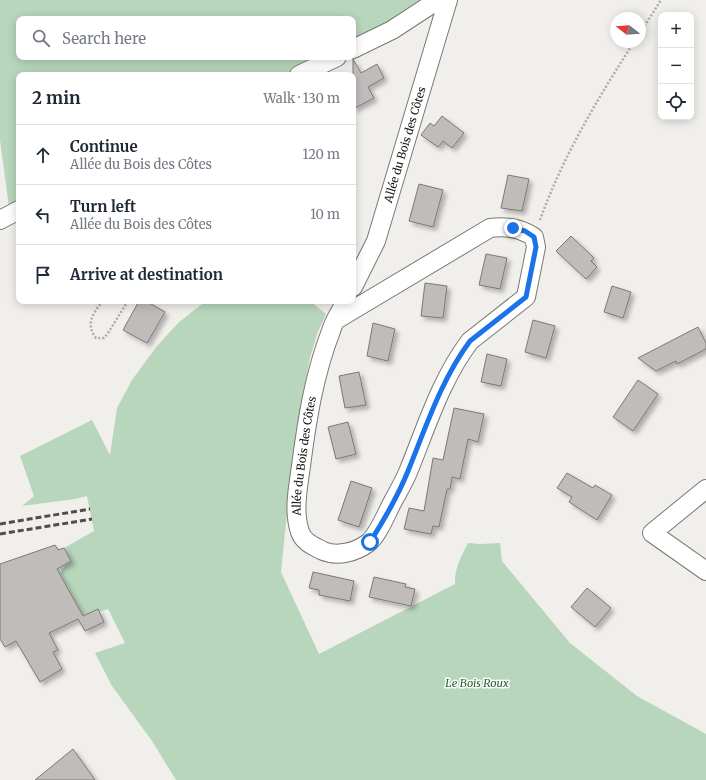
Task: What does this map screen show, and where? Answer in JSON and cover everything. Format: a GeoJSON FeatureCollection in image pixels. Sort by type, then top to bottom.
{"type":"FeatureCollection","features":[{"type":"Feature","properties":{"kind":"street"},"geometry":{"type":"LineString","coordinates":[[356,48],[392,30],[438,0]]}},
{"type":"Feature","properties":{"kind":"street","name":"Allée du Bois des Côtes"},"geometry":{"type":"LineString","coordinates":[[356,281],[376,241],[448,0]]}},
{"type":"Feature","properties":{"kind":"street"},"geometry":{"type":"LineString","coordinates":[[305,72],[331,60]]}},
{"type":"Feature","properties":{"kind":"street"},"geometry":{"type":"LineString","coordinates":[[0,220],[16,212]]}},
{"type":"Feature","properties":{"kind":"street"},"geometry":{"type":"LineString","coordinates":[[336,320],[490,228],[502,226],[513,228],[525,231],[534,237]]}},
{"type":"Feature","properties":{"kind":"street","name":"Allée du Bois des Côtes"},"geometry":{"type":"LineString","coordinates":[[344,304],[331,329],[320,363],[308,412],[297,497],[297,516],[300,533],[309,544],[326,552],[341,554],[357,551],[370,542],[380,528],[407,473],[431,412],[447,380],[470,341],[526,297],[536,247],[534,237]]}},
{"type":"Feature","properties":{"kind":"street"},"geometry":{"type":"LineString","coordinates":[[706,489],[652,533],[706,571]]}},
{"type":"Feature","properties":{"kind":"path"},"geometry":{"type":"LineString","coordinates":[[646,24],[661,0]]}},
{"type":"Feature","properties":{"kind":"path"},"geometry":{"type":"LineString","coordinates":[[534,237],[548,198],[565,162],[589,116],[630,48]]}},
{"type":"Feature","properties":{"kind":"path"},"geometry":{"type":"LineString","coordinates":[[101,304],[93,314],[90,324],[96,338],[104,338],[126,304]]}},
{"type":"Feature","properties":{"kind":"green space"},"geometry":{"type":"Polygon","coordinates":[[[0,0],[430,0],[356,40],[356,16],[16,16],[16,60],[315,60],[289,72],[16,72],[16,203],[9,207],[0,140],[0,0]]]}},
{"type":"Feature","properties":{"kind":"green space","name":"Le Bois Roux"},"geometry":{"type":"Polygon","coordinates":[[[202,304],[314,304],[326,314],[317,334],[310,358],[301,404],[292,465],[281,572],[319,654],[455,584],[457,568],[468,543],[500,543],[502,561],[570,643],[637,696],[706,734],[706,780],[176,780],[152,741],[112,686],[95,653],[125,643],[108,609],[99,612],[97,609],[83,616],[60,573],[65,565],[71,561],[64,548],[94,531],[87,496],[22,506],[34,496],[20,456],[92,420],[110,455],[117,408],[132,380],[157,346],[179,322],[202,304]]]}},
{"type":"Feature","properties":{"kind":"building"},"geometry":{"type":"Polygon","coordinates":[[[353,60],[361,73],[377,64],[384,78],[368,87],[374,98],[356,107],[356,72],[353,72],[353,60]]]}},
{"type":"Feature","properties":{"kind":"building"},"geometry":{"type":"Polygon","coordinates":[[[442,116],[464,133],[452,148],[443,141],[438,147],[421,135],[430,123],[434,126],[442,116]]]}},
{"type":"Feature","properties":{"kind":"building"},"geometry":{"type":"Polygon","coordinates":[[[508,175],[529,179],[522,211],[501,208],[508,175]]]}},
{"type":"Feature","properties":{"kind":"building"},"geometry":{"type":"Polygon","coordinates":[[[419,184],[443,190],[433,227],[409,221],[419,184]]]}},
{"type":"Feature","properties":{"kind":"building"},"geometry":{"type":"Polygon","coordinates":[[[571,236],[594,258],[591,261],[597,267],[586,279],[556,251],[571,236]]]}},
{"type":"Feature","properties":{"kind":"building"},"geometry":{"type":"Polygon","coordinates":[[[486,254],[507,258],[500,289],[479,285],[486,254]]]}},
{"type":"Feature","properties":{"kind":"building"},"geometry":{"type":"Polygon","coordinates":[[[425,283],[447,286],[443,318],[421,316],[425,283]]]}},
{"type":"Feature","properties":{"kind":"building"},"geometry":{"type":"Polygon","coordinates":[[[612,286],[631,292],[623,318],[604,312],[612,286]]]}},
{"type":"Feature","properties":{"kind":"building"},"geometry":{"type":"Polygon","coordinates":[[[137,304],[151,304],[165,312],[147,343],[123,330],[137,304]]]}},
{"type":"Feature","properties":{"kind":"building"},"geometry":{"type":"Polygon","coordinates":[[[533,320],[555,326],[546,358],[525,352],[533,320]]]}},
{"type":"Feature","properties":{"kind":"building"},"geometry":{"type":"Polygon","coordinates":[[[373,323],[395,329],[388,361],[367,356],[373,323]]]}},
{"type":"Feature","properties":{"kind":"building"},"geometry":{"type":"Polygon","coordinates":[[[698,327],[706,343],[706,349],[677,364],[676,361],[656,371],[638,358],[698,327]]]}},
{"type":"Feature","properties":{"kind":"building"},"geometry":{"type":"Polygon","coordinates":[[[487,354],[507,359],[501,386],[481,382],[487,354]]]}},
{"type":"Feature","properties":{"kind":"building"},"geometry":{"type":"Polygon","coordinates":[[[359,372],[366,405],[345,408],[339,376],[359,372]]]}},
{"type":"Feature","properties":{"kind":"building"},"geometry":{"type":"Polygon","coordinates":[[[638,380],[658,394],[633,431],[613,417],[638,380]]]}},
{"type":"Feature","properties":{"kind":"building"},"geometry":{"type":"Polygon","coordinates":[[[454,408],[484,414],[478,442],[468,439],[460,479],[452,477],[450,489],[447,489],[439,527],[433,526],[431,534],[404,529],[409,508],[424,511],[433,458],[443,460],[454,408]]]}},
{"type":"Feature","properties":{"kind":"building"},"geometry":{"type":"Polygon","coordinates":[[[348,422],[356,454],[336,459],[328,427],[348,422]]]}},
{"type":"Feature","properties":{"kind":"building"},"geometry":{"type":"Polygon","coordinates":[[[567,473],[593,488],[595,485],[612,495],[597,520],[569,502],[572,497],[557,488],[567,473]]]}},
{"type":"Feature","properties":{"kind":"building"},"geometry":{"type":"Polygon","coordinates":[[[351,481],[372,488],[359,527],[338,520],[351,481]]]}},
{"type":"Feature","properties":{"kind":"building"},"geometry":{"type":"Polygon","coordinates":[[[55,545],[58,550],[64,548],[71,561],[57,569],[83,616],[98,609],[104,622],[85,631],[78,619],[49,633],[58,650],[53,652],[62,669],[40,682],[16,641],[5,647],[0,639],[0,564],[55,545]]]}},
{"type":"Feature","properties":{"kind":"building"},"geometry":{"type":"Polygon","coordinates":[[[313,572],[354,581],[350,601],[319,595],[319,590],[309,588],[313,572]]]}},
{"type":"Feature","properties":{"kind":"building"},"geometry":{"type":"Polygon","coordinates":[[[374,577],[406,584],[405,587],[415,589],[411,606],[369,597],[374,577]]]}},
{"type":"Feature","properties":{"kind":"building"},"geometry":{"type":"Polygon","coordinates":[[[587,588],[611,608],[595,627],[571,607],[587,588]]]}},
{"type":"Feature","properties":{"kind":"building"},"geometry":{"type":"Polygon","coordinates":[[[73,749],[95,780],[35,780],[73,749]]]}},
{"type":"Feature","properties":{"kind":"railway"},"geometry":{"type":"LineString","coordinates":[[0,524],[90,509]]}},
{"type":"Feature","properties":{"kind":"railway"},"geometry":{"type":"LineString","coordinates":[[0,534],[92,519]]}},
{"type":"Feature","properties":{"kind":"route"},"geometry":{"type":"LineString","coordinates":[[370,542],[380,528],[407,473],[431,412],[466,347],[470,341],[524,300],[528,293],[536,247],[534,237],[525,231],[513,228]]}}]}
